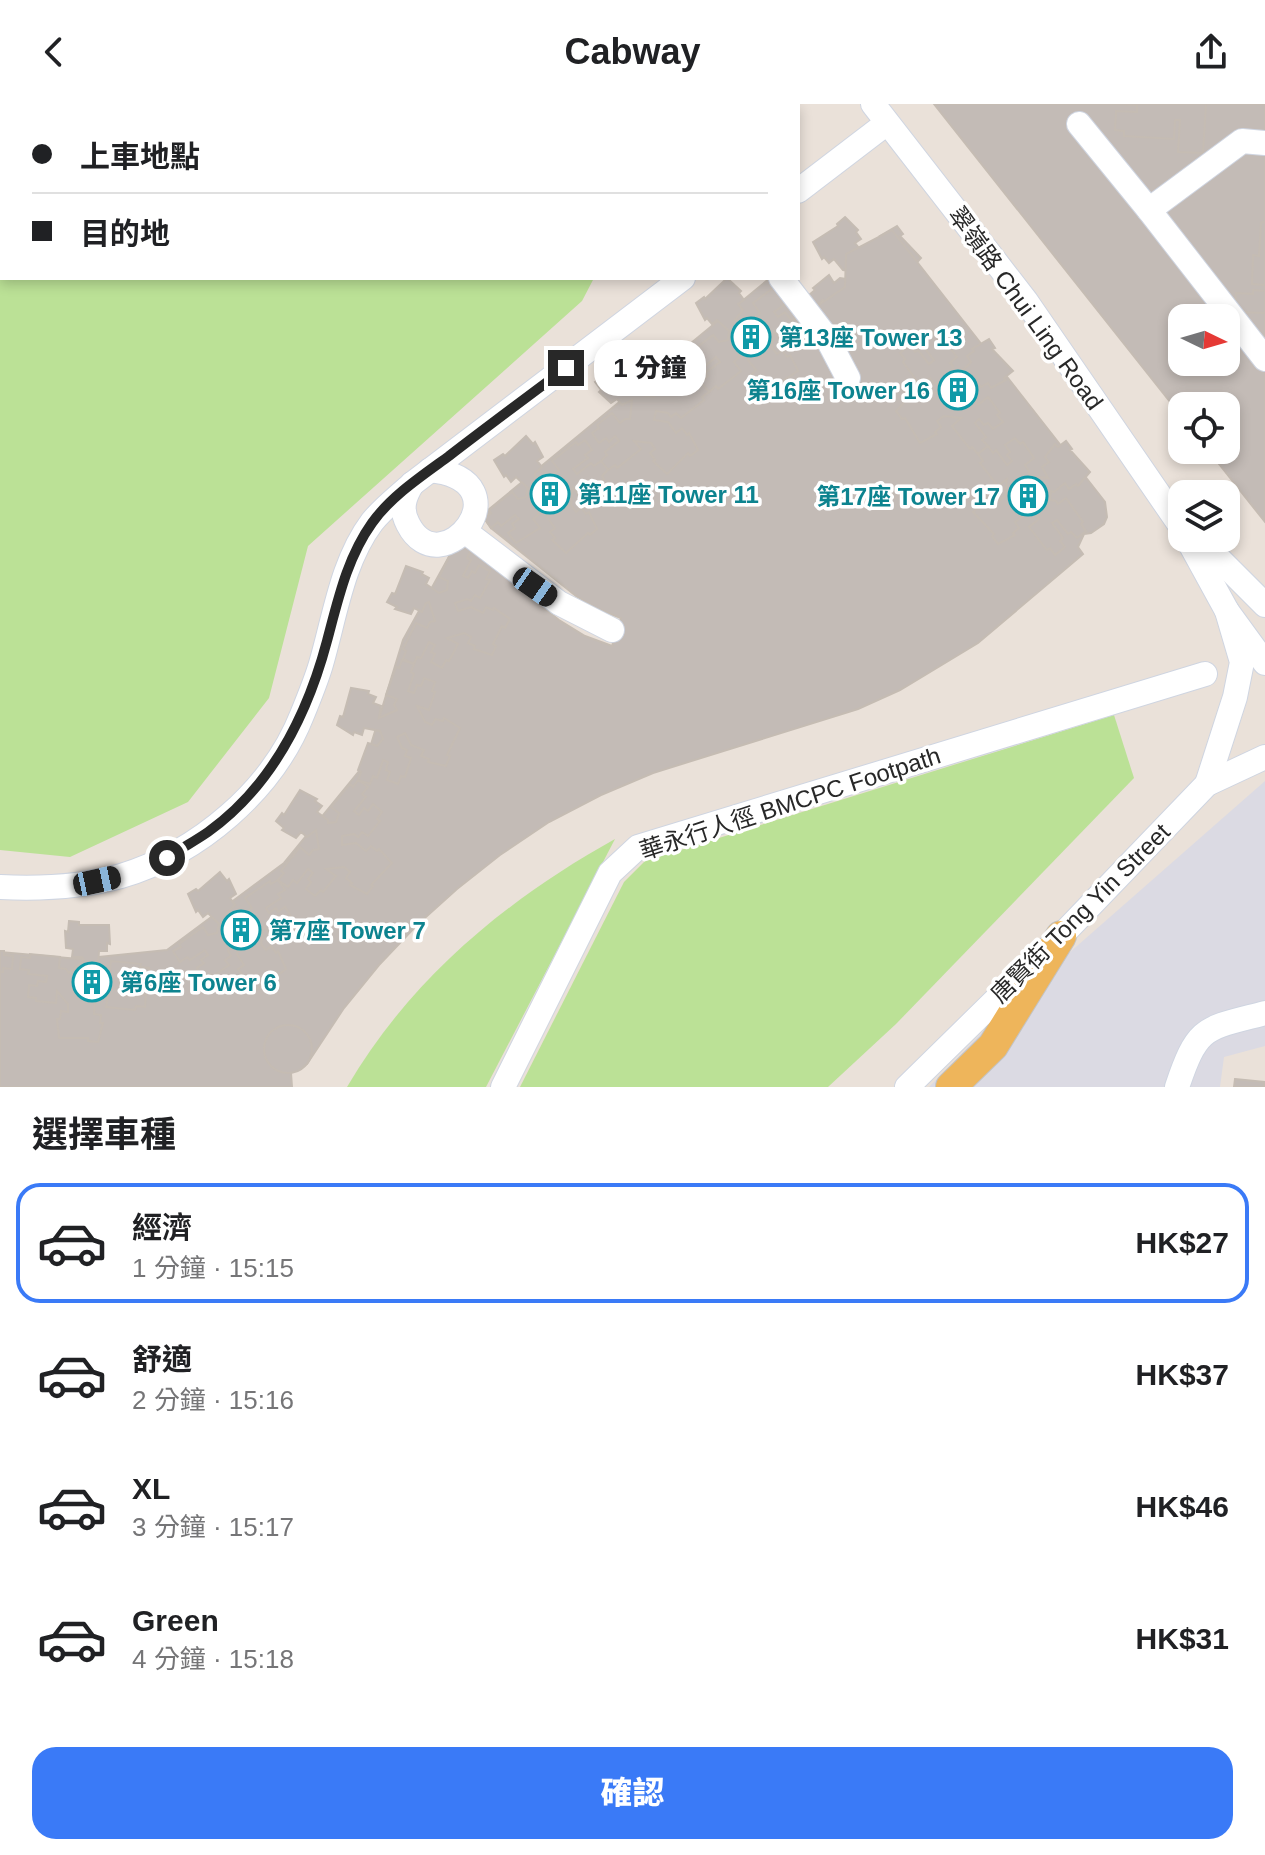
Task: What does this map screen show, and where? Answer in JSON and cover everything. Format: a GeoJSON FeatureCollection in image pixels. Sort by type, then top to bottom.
{"type":"FeatureCollection","features":[{"type":"Feature","properties":{"kind":"main road"},"geometry":{"type":"LineString","coordinates":[[951,1087],[993,1046],[1061,936]]}},
{"type":"Feature","properties":{"kind":"street"},"geometry":{"type":"LineString","coordinates":[[800,189],[880,113]]}},
{"type":"Feature","properties":{"kind":"street","name":"翠嶺路 Chui Ling Road"},"geometry":{"type":"LineString","coordinates":[[880,113],[1026,301],[1168,505]]}},
{"type":"Feature","properties":{"kind":"street"},"geometry":{"type":"LineString","coordinates":[[1079,124],[1265,359]]}},
{"type":"Feature","properties":{"kind":"street"},"geometry":{"type":"LineString","coordinates":[[1149,210],[1242,141],[1265,143]]}},
{"type":"Feature","properties":{"kind":"street"},"geometry":{"type":"LineString","coordinates":[[0,887],[73,886],[121,876],[167,858],[208,832],[245,800],[276,762],[301,719],[318,673],[343,582],[355,550],[373,520],[421,477],[680,280]]}},
{"type":"Feature","properties":{"kind":"street"},"geometry":{"type":"LineString","coordinates":[[783,280],[827,338],[848,378]]}},
{"type":"Feature","properties":{"kind":"street"},"geometry":{"type":"LineString","coordinates":[[448,472],[468,486],[475,509],[473,521],[466,532],[445,544],[421,539],[411,531],[403,508],[405,495],[421,477],[448,472]]}},
{"type":"Feature","properties":{"kind":"street"},"geometry":{"type":"LineString","coordinates":[[466,532],[559,603],[612,630]]}},
{"type":"Feature","properties":{"kind":"street"},"geometry":{"type":"LineString","coordinates":[[1195,552],[1227,611],[1265,663]]}},
{"type":"Feature","properties":{"kind":"street"},"geometry":{"type":"LineString","coordinates":[[1212,552],[1265,605]]}},
{"type":"Feature","properties":{"kind":"street"},"geometry":{"type":"LineString","coordinates":[[1207,784],[1235,697],[1242,662],[1227,611]]}},
{"type":"Feature","properties":{"kind":"street","name":"華永行人徑 BMCPC Footpath"},"geometry":{"type":"LineString","coordinates":[[503,1087],[610,873],[638,847],[1205,674]]}},
{"type":"Feature","properties":{"kind":"street","name":"唐賢街 Tong Yin Street"},"geometry":{"type":"LineString","coordinates":[[907,1087],[1061,936],[1207,784],[1265,757]]}},
{"type":"Feature","properties":{"kind":"street"},"geometry":{"type":"LineString","coordinates":[[1177,1087],[1190,1048],[1201,1036],[1216,1026],[1265,1013]]}},
{"type":"Feature","properties":{"kind":"shaded area"},"geometry":{"type":"Polygon","coordinates":[[[1265,781],[1265,1046],[1224,1057],[1220,1087],[929,1087],[1004,1010],[1265,781]]]}},
{"type":"Feature","properties":{"kind":"green space"},"geometry":{"type":"Polygon","coordinates":[[[0,280],[593,280],[582,301],[308,546],[269,698],[188,802],[70,857],[0,850],[0,280]]]}},
{"type":"Feature","properties":{"kind":"green space"},"geometry":{"type":"Polygon","coordinates":[[[1114,715],[1134,778],[896,1024],[828,1087],[520,1087],[624,882],[645,861],[1114,715]]]}},
{"type":"Feature","properties":{"kind":"green space"},"geometry":{"type":"Polygon","coordinates":[[[615,839],[486,1087],[347,1087],[400,1011],[464,945],[536,888],[615,839]]]}},
{"type":"Feature","properties":{"kind":"building"},"geometry":{"type":"Polygon","coordinates":[[[934,104],[1265,104],[1265,522],[1240,490],[1240,480],[1232,480],[1219,464],[1240,464],[1240,392],[1168,392],[1168,399],[934,104]]]}},
{"type":"Feature","properties":{"kind":"building"},"geometry":{"type":"Polygon","coordinates":[[[1120,104],[1206,104],[1203,153],[1178,152],[1180,120],[1175,120],[1174,139],[1124,136],[1124,131],[1115,130],[1116,111],[1137,112],[1137,105],[1120,104]]]}},
{"type":"Feature","properties":{"kind":"building"},"geometry":{"type":"Polygon","coordinates":[[[845,217],[858,230],[856,232],[861,239],[855,243],[863,253],[862,258],[880,261],[874,253],[879,248],[875,243],[882,238],[880,236],[897,226],[903,234],[900,236],[921,258],[908,272],[906,270],[900,275],[896,269],[889,274],[880,267],[877,286],[883,286],[887,292],[896,284],[911,309],[901,316],[896,310],[892,312],[881,300],[878,326],[848,319],[848,322],[838,321],[841,295],[825,304],[823,300],[816,306],[808,296],[829,275],[834,283],[840,278],[847,279],[846,289],[854,291],[857,272],[843,270],[834,259],[829,263],[824,257],[822,259],[813,242],[838,226],[845,217]]]}},
{"type":"Feature","properties":{"kind":"building"},"geometry":{"type":"Polygon","coordinates":[[[1265,221],[1265,285],[1252,284],[1253,255],[1259,256],[1261,223],[1265,221]]]}},
{"type":"Feature","properties":{"kind":"building"},"geometry":{"type":"Polygon","coordinates":[[[892,230],[1105,502],[1107,517],[1104,524],[1084,534],[1078,547],[1083,554],[978,643],[900,690],[858,709],[653,773],[549,822],[500,855],[417,925],[379,965],[344,1008],[307,1064],[291,1073],[292,1087],[0,1087],[0,952],[79,959],[167,950],[284,863],[365,764],[403,640],[457,542],[559,620],[585,636],[612,646],[621,618],[576,596],[491,528],[482,515],[768,280],[773,280],[813,309],[845,287],[846,254],[892,230]]]}},
{"type":"Feature","properties":{"kind":"building","name":"第13座 Tower 13"},"geometry":{"type":"Polygon","coordinates":[[[725,280],[729,280],[741,291],[739,293],[744,300],[738,304],[743,310],[735,320],[754,322],[760,313],[753,303],[777,285],[789,301],[774,312],[778,317],[785,312],[792,321],[795,318],[801,325],[781,340],[774,331],[772,348],[777,354],[782,350],[787,357],[790,355],[798,371],[773,387],[775,390],[767,396],[753,383],[756,381],[751,375],[756,370],[748,360],[750,346],[741,345],[739,357],[734,362],[741,371],[718,389],[716,386],[709,392],[701,382],[708,376],[705,373],[720,362],[716,357],[702,369],[699,365],[692,370],[685,360],[713,335],[719,342],[728,340],[729,331],[717,320],[712,324],[707,318],[705,320],[696,303],[705,299],[725,280]]]}},
{"type":"Feature","properties":{"kind":"building"},"geometry":{"type":"Polygon","coordinates":[[[1253,290],[1265,291],[1265,313],[1240,312],[1240,304],[1235,304],[1236,293],[1253,294],[1253,290]]]}},
{"type":"Feature","properties":{"kind":"building","name":"第16座 Tower 16"},"geometry":{"type":"Polygon","coordinates":[[[931,329],[936,336],[939,334],[957,357],[950,363],[952,372],[960,373],[971,362],[967,356],[974,351],[972,349],[989,339],[995,348],[992,349],[1013,371],[1004,378],[1006,380],[991,388],[988,383],[981,387],[976,380],[972,380],[969,399],[975,399],[978,405],[988,397],[1003,422],[993,429],[979,419],[975,423],[986,437],[982,440],[988,446],[978,454],[972,447],[970,449],[952,426],[961,418],[944,416],[937,421],[941,427],[935,432],[937,434],[920,443],[905,418],[902,419],[896,411],[909,397],[911,400],[917,395],[921,400],[932,392],[945,394],[947,385],[934,383],[930,378],[920,385],[900,353],[910,345],[929,364],[934,360],[923,346],[926,343],[921,337],[931,329]]]}},
{"type":"Feature","properties":{"kind":"building"},"geometry":{"type":"Polygon","coordinates":[[[626,357],[640,370],[638,372],[643,378],[637,382],[645,396],[654,397],[658,389],[652,382],[668,369],[670,372],[676,367],[684,376],[674,390],[677,395],[692,384],[694,387],[701,382],[709,392],[702,397],[704,400],[681,418],[676,413],[671,417],[668,413],[656,411],[654,420],[668,422],[676,433],[682,428],[687,435],[689,433],[698,450],[690,456],[688,453],[667,474],[653,461],[650,453],[655,449],[651,443],[634,441],[641,449],[617,468],[615,465],[608,470],[601,461],[607,455],[605,452],[619,441],[615,436],[609,442],[606,438],[599,443],[592,433],[612,413],[620,423],[630,419],[632,400],[622,405],[617,399],[611,403],[599,392],[601,390],[595,382],[603,376],[605,378],[626,357]]]}},
{"type":"Feature","properties":{"kind":"building","name":"第11座 Tower 11"},"geometry":{"type":"Polygon","coordinates":[[[526,436],[533,444],[535,442],[543,457],[537,461],[542,467],[535,477],[553,479],[559,470],[552,461],[576,442],[578,445],[585,440],[592,450],[585,455],[588,458],[573,469],[577,474],[591,463],[594,466],[601,461],[608,470],[602,476],[604,479],[580,497],[573,488],[571,505],[576,512],[581,507],[586,514],[589,512],[597,529],[566,553],[552,540],[555,538],[550,532],[555,528],[547,517],[549,503],[540,502],[538,515],[533,519],[540,528],[516,543],[508,533],[515,528],[512,524],[519,519],[515,515],[501,526],[498,522],[491,528],[484,518],[491,513],[489,510],[512,492],[518,499],[526,497],[528,488],[516,477],[511,482],[506,475],[504,477],[494,460],[503,454],[505,456],[526,436]]]}},
{"type":"Feature","properties":{"kind":"building","name":"第17座 Tower 17"},"geometry":{"type":"Polygon","coordinates":[[[1015,438],[1020,444],[1023,442],[1034,458],[1025,465],[1029,476],[1048,478],[1042,467],[1049,462],[1045,457],[1055,444],[1058,447],[1066,441],[1090,472],[1078,486],[1076,484],[1069,489],[1065,483],[1051,491],[1050,500],[1058,504],[1066,498],[1086,531],[1077,538],[1071,532],[1068,534],[1057,520],[1052,523],[1063,538],[1060,541],[1065,547],[1055,555],[1050,548],[1047,550],[1029,527],[1039,519],[1034,514],[1036,501],[1027,500],[1026,514],[1015,522],[1019,528],[1013,533],[1015,535],[998,544],[992,536],[994,534],[973,512],[987,499],[995,496],[999,501],[1005,496],[1007,479],[998,486],[980,463],[983,461],[978,454],[988,446],[993,453],[996,450],[1007,465],[1012,461],[1005,445],[1015,438]]]}},
{"type":"Feature","properties":{"kind":"building"},"geometry":{"type":"Polygon","coordinates":[[[460,544],[471,550],[467,558],[471,560],[463,576],[468,578],[479,565],[490,571],[486,579],[490,580],[480,598],[475,595],[471,601],[467,599],[455,603],[458,611],[471,607],[483,613],[486,607],[494,608],[510,619],[505,628],[502,626],[493,644],[496,646],[492,655],[474,649],[475,646],[468,643],[471,637],[464,633],[447,638],[458,644],[442,668],[431,662],[435,645],[429,642],[421,658],[417,657],[414,664],[403,659],[406,651],[403,649],[416,623],[427,628],[430,622],[435,621],[429,602],[422,612],[414,608],[411,614],[395,609],[397,607],[387,602],[392,593],[395,594],[406,566],[423,572],[429,578],[426,584],[439,593],[447,590],[448,581],[439,577],[452,551],[456,552],[460,544]]]}},
{"type":"Feature","properties":{"kind":"building"},"geometry":{"type":"Polygon","coordinates":[[[402,660],[414,664],[408,691],[414,693],[424,678],[435,682],[429,710],[417,706],[425,722],[432,725],[435,719],[443,721],[444,718],[460,728],[447,755],[450,756],[446,766],[428,762],[429,759],[421,756],[424,750],[411,745],[405,733],[397,737],[402,748],[407,750],[405,756],[411,758],[405,777],[401,776],[398,784],[387,780],[390,772],[386,770],[388,762],[383,760],[377,778],[373,776],[370,784],[358,780],[361,772],[358,770],[368,743],[377,746],[383,739],[380,731],[364,728],[362,735],[354,732],[353,735],[337,725],[340,716],[343,717],[351,688],[369,691],[368,694],[376,697],[373,703],[381,706],[379,718],[397,710],[394,705],[397,699],[386,695],[396,667],[399,668],[402,660]]]}},
{"type":"Feature","properties":{"kind":"building"},"geometry":{"type":"Polygon","coordinates":[[[358,780],[368,787],[362,794],[366,797],[354,811],[359,815],[364,808],[368,811],[373,804],[382,812],[377,819],[380,821],[368,836],[362,832],[358,837],[354,834],[342,836],[342,845],[356,843],[366,851],[371,846],[377,851],[379,849],[392,863],[371,885],[367,894],[350,885],[352,883],[346,878],[350,872],[344,867],[326,869],[336,876],[323,892],[321,890],[315,896],[306,889],[313,873],[308,869],[297,883],[293,880],[288,887],[278,880],[284,873],[281,871],[300,847],[309,855],[319,849],[316,830],[307,837],[301,832],[296,838],[282,830],[284,828],[276,821],[282,813],[284,815],[300,790],[317,799],[315,801],[322,806],[317,812],[328,823],[336,822],[339,813],[331,807],[350,784],[353,787],[358,780]]]}},
{"type":"Feature","properties":{"kind":"building","name":"第7座 Tower 7"},"geometry":{"type":"Polygon","coordinates":[[[220,872],[227,881],[229,879],[236,894],[230,898],[235,905],[226,914],[245,917],[252,908],[245,898],[270,881],[271,884],[278,880],[285,890],[278,894],[281,898],[266,908],[269,913],[285,907],[292,918],[271,936],[264,926],[261,944],[266,950],[271,946],[276,953],[278,951],[286,969],[278,975],[276,972],[254,992],[240,978],[243,976],[238,969],[244,965],[237,954],[239,941],[230,939],[228,951],[231,956],[225,960],[229,965],[204,979],[197,968],[208,955],[205,950],[190,960],[187,957],[180,962],[173,951],[203,927],[208,935],[217,933],[219,924],[208,913],[203,917],[198,910],[196,912],[188,894],[196,889],[198,891],[220,872]]]}},
{"type":"Feature","properties":{"kind":"building","name":"第6座 Tower 6"},"geometry":{"type":"Polygon","coordinates":[[[69,921],[79,922],[79,925],[109,925],[110,944],[107,943],[107,951],[99,951],[96,966],[102,973],[110,970],[111,961],[141,964],[140,967],[149,968],[148,980],[139,980],[139,984],[120,982],[120,988],[138,990],[137,994],[146,995],[145,1007],[136,1006],[135,1010],[106,1007],[108,995],[101,994],[93,985],[86,990],[95,1001],[94,1014],[101,1015],[100,1023],[103,1023],[98,1042],[88,1041],[88,1038],[59,1038],[57,1019],[60,1019],[61,1011],[68,1012],[68,1004],[57,991],[56,1003],[28,997],[29,985],[46,982],[47,976],[28,974],[29,970],[20,969],[21,957],[30,958],[30,954],[60,957],[59,968],[69,973],[84,960],[82,957],[72,957],[73,949],[66,948],[65,931],[68,932],[69,921]]]}},
{"type":"Feature","properties":{"kind":"building"},"geometry":{"type":"Polygon","coordinates":[[[0,951],[13,956],[12,969],[3,968],[0,972],[0,951]]]}},
{"type":"Feature","properties":{"kind":"building"},"geometry":{"type":"Polygon","coordinates":[[[288,1025],[305,1032],[312,1049],[305,1066],[288,1073],[271,1066],[264,1049],[271,1032],[288,1025]]]}},
{"type":"Feature","properties":{"kind":"building"},"geometry":{"type":"Polygon","coordinates":[[[1235,1079],[1264,1082],[1264,1087],[1234,1087],[1235,1079]]]}},
{"type":"Feature","properties":{"kind":"place","name":"第13座 Tower 13"},"geometry":{"type":"Point","coordinates":[751,337]}},
{"type":"Feature","properties":{"kind":"place","name":"第16座 Tower 16"},"geometry":{"type":"Point","coordinates":[958,390]}},
{"type":"Feature","properties":{"kind":"place","name":"第11座 Tower 11"},"geometry":{"type":"Point","coordinates":[550,494]}},
{"type":"Feature","properties":{"kind":"place","name":"第17座 Tower 17"},"geometry":{"type":"Point","coordinates":[1028,496]}},
{"type":"Feature","properties":{"kind":"place","name":"第7座 Tower 7"},"geometry":{"type":"Point","coordinates":[241,930]}},
{"type":"Feature","properties":{"kind":"place","name":"第6座 Tower 6"},"geometry":{"type":"Point","coordinates":[92,982]}},
{"type":"Feature","properties":{"kind":"route"},"geometry":{"type":"LineString","coordinates":[[167,858],[208,832],[245,800],[276,762],[301,719],[321,663],[343,582],[355,550],[373,520],[412,484],[566,368]]}}]}
